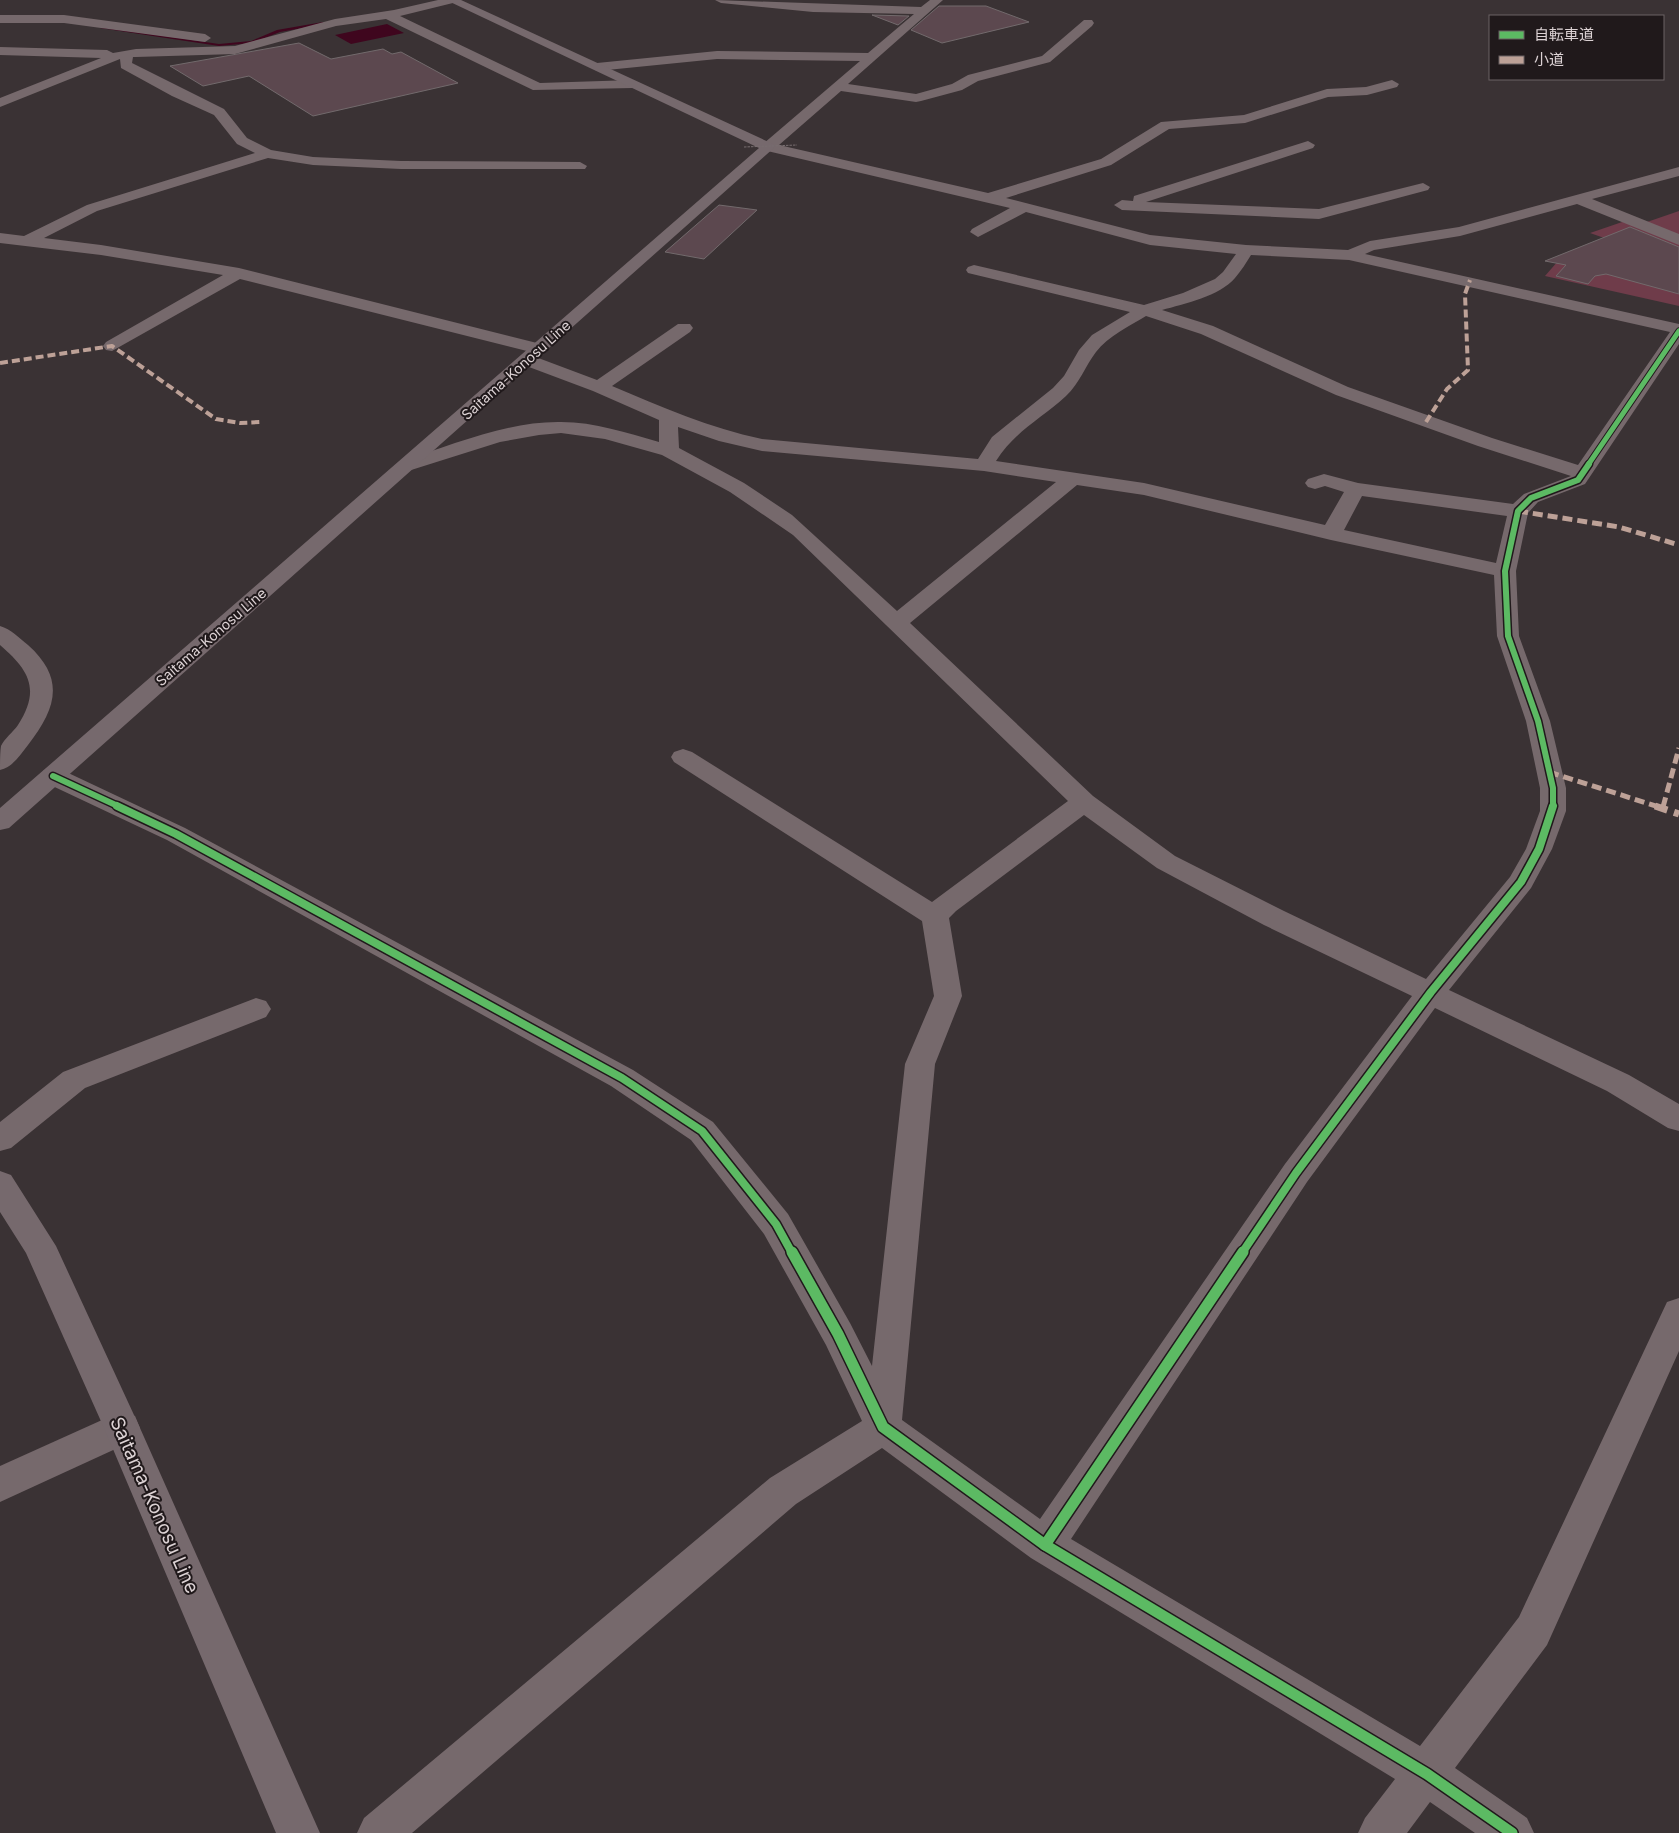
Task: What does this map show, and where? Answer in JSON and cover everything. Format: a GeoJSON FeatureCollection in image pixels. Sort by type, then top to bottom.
{"type":"FeatureCollection","features":[{"type":"Feature","properties":{"kind":"main road"},"geometry":{"type":"LineString","coordinates":[[453,0],[768,147]]}},
{"type":"Feature","properties":{"kind":"main road","name":"Saitama-Konosu Line"},"geometry":{"type":"LineString","coordinates":[[0,822],[768,147]]}},
{"type":"Feature","properties":{"kind":"main road","name":"Saitama-Konosu Line"},"geometry":{"type":"LineString","coordinates":[[0,1184],[39,1246],[122,1428],[298,1833]]}},
{"type":"Feature","properties":{"kind":"street"},"geometry":{"type":"LineString","coordinates":[[0,50],[121,55],[213,52],[254,46],[334,23],[388,15],[453,0]]}},
{"type":"Feature","properties":{"kind":"street"},"geometry":{"type":"LineString","coordinates":[[721,0],[813,8],[924,11]]}},
{"type":"Feature","properties":{"kind":"street"},"geometry":{"type":"LineString","coordinates":[[768,147],[937,0]]}},
{"type":"Feature","properties":{"kind":"street"},"geometry":{"type":"LineString","coordinates":[[388,15],[456,50],[538,87],[633,84]]}},
{"type":"Feature","properties":{"kind":"street"},"geometry":{"type":"LineString","coordinates":[[0,19],[82,21],[254,46]]}},
{"type":"Feature","properties":{"kind":"street"},"geometry":{"type":"LineString","coordinates":[[837,86],[916,98],[956,87],[973,78],[1046,59],[1088,23]]}},
{"type":"Feature","properties":{"kind":"street"},"geometry":{"type":"LineString","coordinates":[[0,103],[121,55]]}},
{"type":"Feature","properties":{"kind":"street"},"geometry":{"type":"LineString","coordinates":[[121,55],[125,66],[177,93],[220,112],[242,141],[267,154],[313,161],[400,165],[580,166]]}},
{"type":"Feature","properties":{"kind":"street"},"geometry":{"type":"LineString","coordinates":[[597,67],[717,56],[870,58]]}},
{"type":"Feature","properties":{"kind":"street"},"geometry":{"type":"LineString","coordinates":[[989,198],[1106,162],[1166,125],[1245,119],[1327,93],[1367,91],[1392,84]]}},
{"type":"Feature","properties":{"kind":"street"},"geometry":{"type":"LineString","coordinates":[[1074,221],[1308,145]]}},
{"type":"Feature","properties":{"kind":"street"},"geometry":{"type":"LineString","coordinates":[[768,147],[989,198],[1158,241],[1246,250],[1349,255],[1679,330],[1578,480],[1531,498],[1518,511],[1505,570],[1508,636],[1538,721],[1552,788],[1553,812],[1539,849],[1521,882],[1432,992],[1286,1187],[1045,1545]]}},
{"type":"Feature","properties":{"kind":"street"},"geometry":{"type":"LineString","coordinates":[[27,241],[92,208],[267,154]]}},
{"type":"Feature","properties":{"kind":"street"},"geometry":{"type":"LineString","coordinates":[[1349,255],[1370,246],[1474,228],[1576,198],[1679,171]]}},
{"type":"Feature","properties":{"kind":"street"},"geometry":{"type":"LineString","coordinates":[[1122,205],[1319,214],[1423,187]]}},
{"type":"Feature","properties":{"kind":"street"},"geometry":{"type":"LineString","coordinates":[[1576,198],[1679,240]]}},
{"type":"Feature","properties":{"kind":"street"},"geometry":{"type":"LineString","coordinates":[[978,232],[1024,207]]}},
{"type":"Feature","properties":{"kind":"street"},"geometry":{"type":"LineString","coordinates":[[0,238],[175,261],[238,273],[533,354],[599,387],[668,417],[726,437],[762,445],[984,465],[1144,489],[1331,534],[1505,570]]}},
{"type":"Feature","properties":{"kind":"street"},"geometry":{"type":"LineString","coordinates":[[984,465],[999,441],[1060,392],[1072,379],[1088,350],[1098,339],[1144,310],[1189,296],[1221,282],[1229,275],[1246,250]]}},
{"type":"Feature","properties":{"kind":"street"},"geometry":{"type":"LineString","coordinates":[[974,270],[1144,310],[1225,336],[1342,391],[1485,442],[1583,473]]}},
{"type":"Feature","properties":{"kind":"street"},"geometry":{"type":"LineString","coordinates":[[112,346],[238,273]]}},
{"type":"Feature","properties":{"kind":"street"},"geometry":{"type":"LineString","coordinates":[[599,387],[684,328]]}},
{"type":"Feature","properties":{"kind":"street"},"geometry":{"type":"LineString","coordinates":[[668,417],[669,451]]}},
{"type":"Feature","properties":{"kind":"street"},"geometry":{"type":"LineString","coordinates":[[408,465],[515,433],[541,429],[583,429],[669,451],[733,485],[775,511],[800,531],[895,624],[1029,747],[1084,802],[1166,862],[1274,918],[1432,992],[1618,1083],[1679,1118]]}},
{"type":"Feature","properties":{"kind":"street"},"geometry":{"type":"LineString","coordinates":[[895,624],[1072,479]]}},
{"type":"Feature","properties":{"kind":"street"},"geometry":{"type":"LineString","coordinates":[[1315,483],[1324,480],[1356,488],[1518,511]]}},
{"type":"Feature","properties":{"kind":"street"},"geometry":{"type":"LineString","coordinates":[[1331,534],[1356,488]]}},
{"type":"Feature","properties":{"kind":"street"},"geometry":{"type":"LineString","coordinates":[[0,633],[32,662],[38,670],[43,695],[27,731],[0,762]]}},
{"type":"Feature","properties":{"kind":"street"},"geometry":{"type":"LineString","coordinates":[[683,757],[934,916],[948,996],[920,1064],[883,1427]]}},
{"type":"Feature","properties":{"kind":"street"},"geometry":{"type":"LineString","coordinates":[[53,776],[176,834],[614,1073],[702,1131],[776,1224],[838,1334],[883,1427],[1045,1545],[1427,1774],[1512,1833]]}},
{"type":"Feature","properties":{"kind":"street"},"geometry":{"type":"LineString","coordinates":[[934,916],[946,904],[1084,802]]}},
{"type":"Feature","properties":{"kind":"street"},"geometry":{"type":"LineString","coordinates":[[0,1139],[74,1080],[256,1009]]}},
{"type":"Feature","properties":{"kind":"street"},"geometry":{"type":"LineString","coordinates":[[1380,1833],[1427,1774],[1533,1631],[1679,1313]]}},
{"type":"Feature","properties":{"kind":"street"},"geometry":{"type":"LineString","coordinates":[[379,1833],[783,1490],[883,1427]]}},
{"type":"Feature","properties":{"kind":"street"},"geometry":{"type":"LineString","coordinates":[[0,1484],[122,1428]]}},
{"type":"Feature","properties":{"kind":"path"},"geometry":{"type":"LineString","coordinates":[[744,147],[797,145]]}},
{"type":"Feature","properties":{"kind":"shaded area"},"geometry":{"type":"Polygon","coordinates":[[[387,24],[404,33],[351,44],[335,35],[387,24]]]}},
{"type":"Feature","properties":{"kind":"shaded area"},"geometry":{"type":"Polygon","coordinates":[[[1679,211],[1679,237],[1647,222],[1679,211]]]}},
{"type":"Feature","properties":{"kind":"shaded area"},"geometry":{"type":"Polygon","coordinates":[[[1628,220],[1679,243],[1679,306],[1545,276],[1565,253],[1601,263],[1627,246],[1590,233],[1628,220]]]}},
{"type":"Feature","properties":{"kind":"building"},"geometry":{"type":"Polygon","coordinates":[[[939,6],[986,6],[1029,22],[942,43],[911,30],[939,6]]]}},
{"type":"Feature","properties":{"kind":"building"},"geometry":{"type":"Polygon","coordinates":[[[872,15],[909,16],[898,25],[872,15]]]}},
{"type":"Feature","properties":{"kind":"building"},"geometry":{"type":"Polygon","coordinates":[[[299,43],[331,59],[383,49],[392,54],[401,52],[458,83],[313,116],[249,76],[203,86],[170,66],[299,43]]]}},
{"type":"Feature","properties":{"kind":"building"},"geometry":{"type":"Polygon","coordinates":[[[719,205],[757,210],[704,259],[665,252],[719,205]]]}},
{"type":"Feature","properties":{"kind":"building"},"geometry":{"type":"Polygon","coordinates":[[[1630,227],[1679,247],[1679,294],[1606,274],[1595,276],[1588,284],[1556,276],[1566,265],[1545,261],[1630,227]]]}},
{"type":"Feature","properties":{"kind":"waterway"},"geometry":{"type":"LineString","coordinates":[[102,28],[219,45],[252,42],[279,31],[323,23]]}},
{"type":"Feature","properties":{"kind":"marked path"},"geometry":{"type":"LineString","coordinates":[[1426,422],[1447,389],[1468,370],[1465,294],[1470,280]]}},
{"type":"Feature","properties":{"kind":"marked path"},"geometry":{"type":"LineString","coordinates":[[0,363],[112,346],[216,419],[240,423],[261,422]]}},
{"type":"Feature","properties":{"kind":"marked path"},"geometry":{"type":"LineString","coordinates":[[1518,511],[1619,527],[1679,545]]}},
{"type":"Feature","properties":{"kind":"marked path"},"geometry":{"type":"LineString","coordinates":[[1663,808],[1679,748]]}},
{"type":"Feature","properties":{"kind":"marked path"},"geometry":{"type":"LineString","coordinates":[[1549,772],[1679,814]]}},
{"type":"Feature","properties":{"kind":"cycle path"},"geometry":{"type":"LineString","coordinates":[[1045,1545],[1296,1173],[1431,992],[1521,882],[1539,849],[1553,811],[1553,788],[1538,721],[1508,636],[1505,571],[1518,511],[1531,498],[1578,480],[1679,331]]}},
{"type":"Feature","properties":{"kind":"cycle path"},"geometry":{"type":"LineString","coordinates":[[53,776],[176,834],[622,1078],[702,1131],[776,1224],[838,1334],[883,1427],[1045,1545],[1427,1774],[1512,1833]]}}]}
